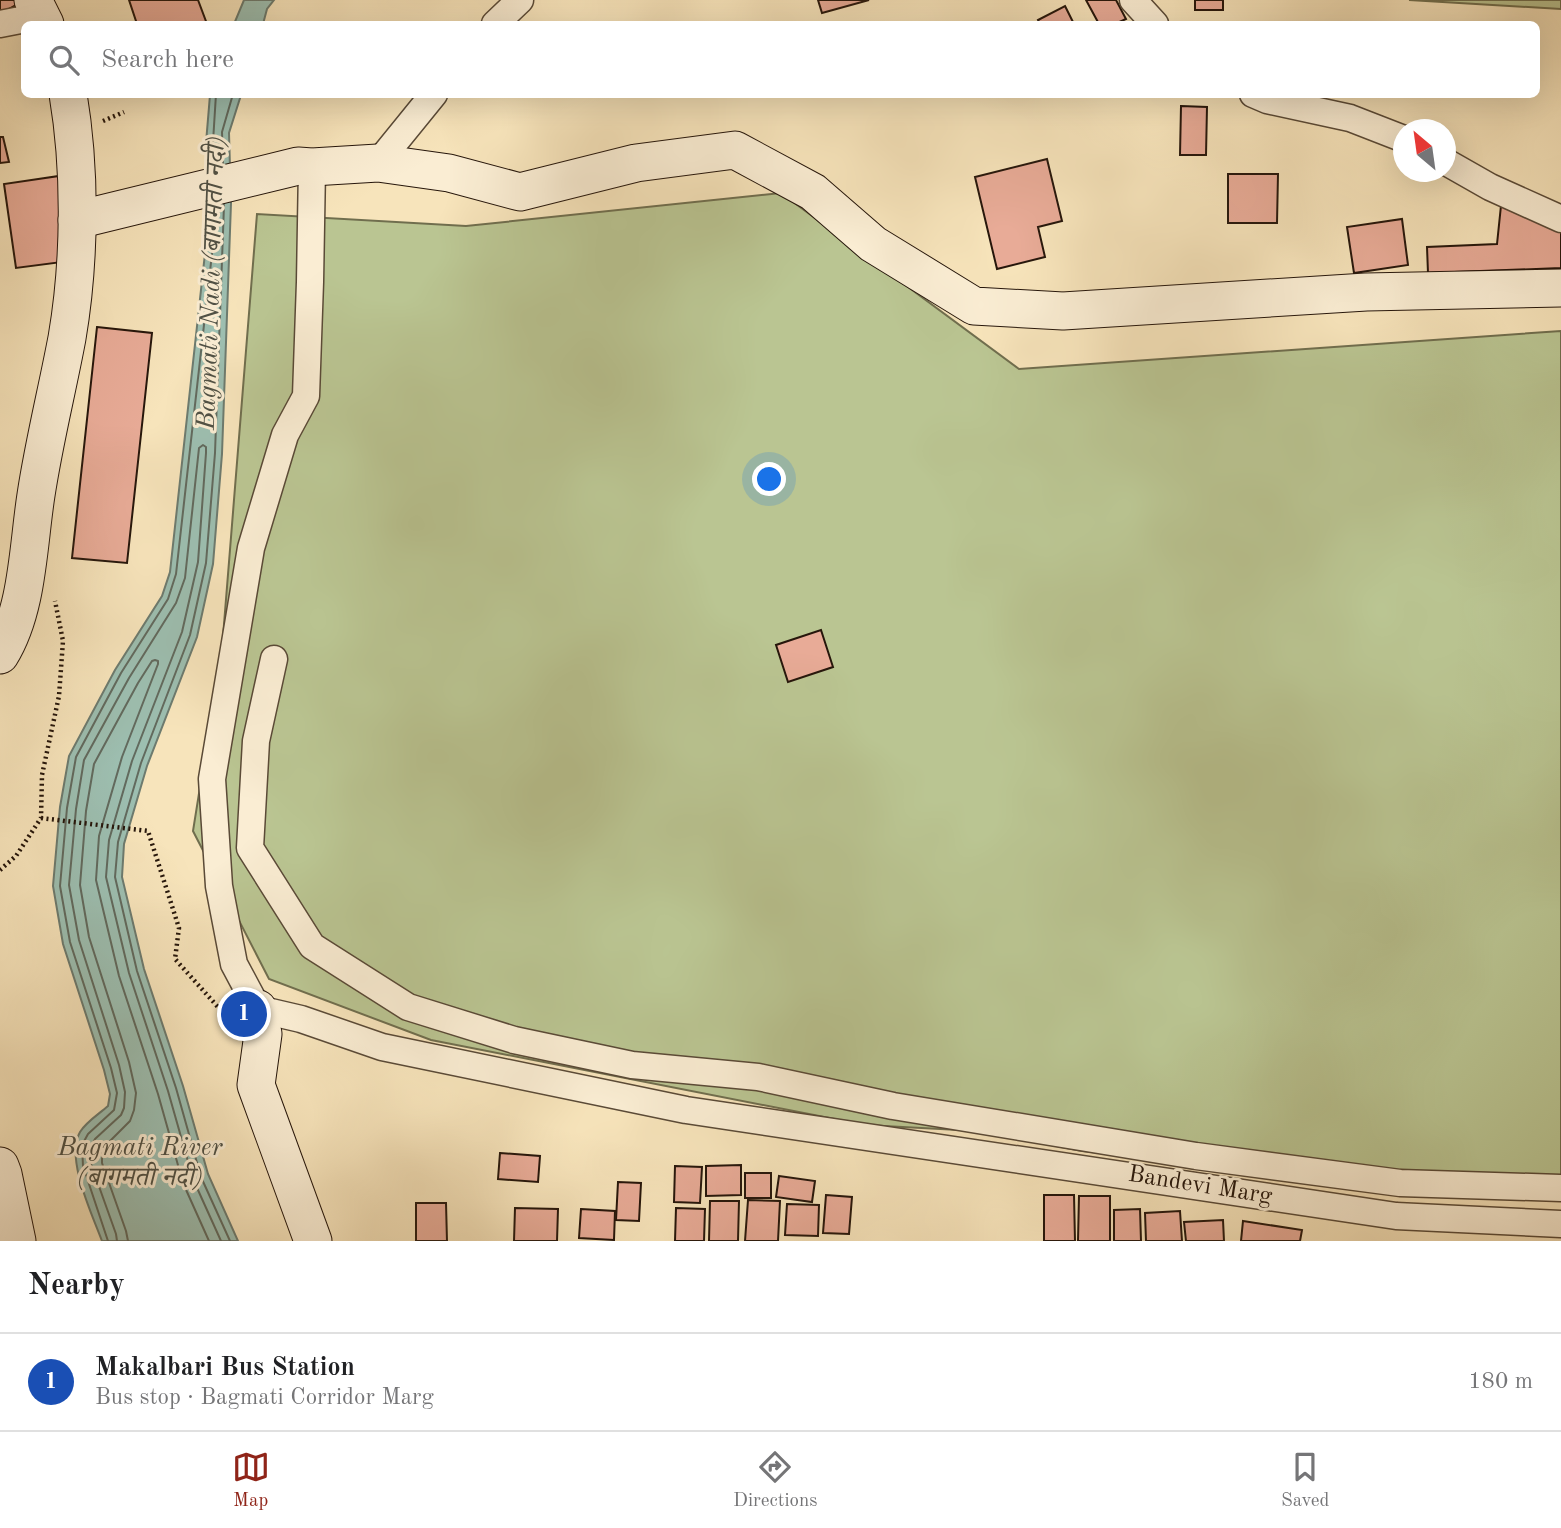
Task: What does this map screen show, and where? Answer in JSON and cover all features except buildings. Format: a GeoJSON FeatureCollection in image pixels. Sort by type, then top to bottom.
{"type":"FeatureCollection","features":[{"type":"Feature","properties":{"kind":"street"},"geometry":{"type":"LineString","coordinates":[[498,21],[520,0]]}},
{"type":"Feature","properties":{"kind":"street"},"geometry":{"type":"LineString","coordinates":[[1133,0],[1152,21]]}},
{"type":"Feature","properties":{"kind":"street"},"geometry":{"type":"LineString","coordinates":[[0,24],[40,13]]}},
{"type":"Feature","properties":{"kind":"street"},"geometry":{"type":"LineString","coordinates":[[0,654],[8,642],[24,589],[36,495],[67,336],[75,276],[77,220],[73,125],[69,98]]}},
{"type":"Feature","properties":{"kind":"street"},"geometry":{"type":"LineString","coordinates":[[378,163],[431,98]]}},
{"type":"Feature","properties":{"kind":"street"},"geometry":{"type":"LineString","coordinates":[[1262,98],[1350,118],[1393,135]]}},
{"type":"Feature","properties":{"kind":"street"},"geometry":{"type":"LineString","coordinates":[[77,220],[305,166],[378,163],[449,173],[520,192],[636,163],[735,150],[813,192],[873,244],[974,306],[1063,312],[1366,292],[1561,288]]}},
{"type":"Feature","properties":{"kind":"street"},"geometry":{"type":"LineString","coordinates":[[305,166],[310,282],[306,396],[285,435],[251,548],[212,779],[219,886],[234,964],[260,1022],[256,1085],[313,1241]]}},
{"type":"Feature","properties":{"kind":"street"},"geometry":{"type":"LineString","coordinates":[[1456,168],[1490,187],[1561,219]]}},
{"type":"Feature","properties":{"kind":"street"},"geometry":{"type":"LineString","coordinates":[[274,659],[257,741],[250,848],[312,946],[408,1007],[514,1040],[632,1065],[758,1077],[893,1106],[1196,1156],[1400,1184],[1561,1188]]}},
{"type":"Feature","properties":{"kind":"street","name":"Bandevi Marg"},"geometry":{"type":"LineString","coordinates":[[260,1022],[301,1019],[382,1047],[686,1110],[1396,1216],[1561,1224]]}},
{"type":"Feature","properties":{"kind":"street"},"geometry":{"type":"LineString","coordinates":[[0,1166],[18,1241]]}},
{"type":"Feature","properties":{"kind":"path"},"geometry":{"type":"LineString","coordinates":[[0,870],[16,856],[41,818],[42,775],[59,696],[63,641],[53,588]]}},
{"type":"Feature","properties":{"kind":"path"},"geometry":{"type":"LineString","coordinates":[[41,818],[148,831],[179,928],[175,958],[224,1015],[260,1022]]}},
{"type":"Feature","properties":{"kind":"green space"},"geometry":{"type":"Polygon","coordinates":[[[1409,0],[1561,0],[1561,9],[1409,0]]]}},
{"type":"Feature","properties":{"kind":"green space"},"geometry":{"type":"Polygon","coordinates":[[[781,193],[1019,369],[1561,331],[1561,1181],[1290,1174],[1082,1151],[978,1131],[865,1125],[431,1040],[269,979],[193,831],[222,649],[257,214],[466,226],[781,193]]]}},
{"type":"Feature","properties":{"kind":"water"},"geometry":{"type":"Polygon","coordinates":[[[244,0],[274,0],[267,9],[264,21],[235,21],[244,0]]]}},
{"type":"Feature","properties":{"kind":"water","name":"Bagmati River (बागमती नदी)"},"geometry":{"type":"Polygon","coordinates":[[[210,98],[240,98],[229,133],[231,203],[222,454],[213,564],[197,637],[147,766],[124,844],[122,877],[144,969],[183,1086],[208,1174],[238,1241],[102,1241],[78,1171],[76,1143],[80,1132],[89,1121],[108,1106],[110,1094],[63,944],[53,886],[60,807],[69,756],[115,670],[162,596],[170,572],[209,217],[206,143],[210,98]]]}},
{"type":"Feature","properties":{"kind":"place","name":"Makalbari Bus Station"},"geometry":{"type":"Point","coordinates":[244,1014]}},
{"type":"Feature","properties":{"kind":"water label","name":"Bagmati Nadi (बागमती नदी)"},"geometry":{"type":"Point","coordinates":[212,283]}}]}
